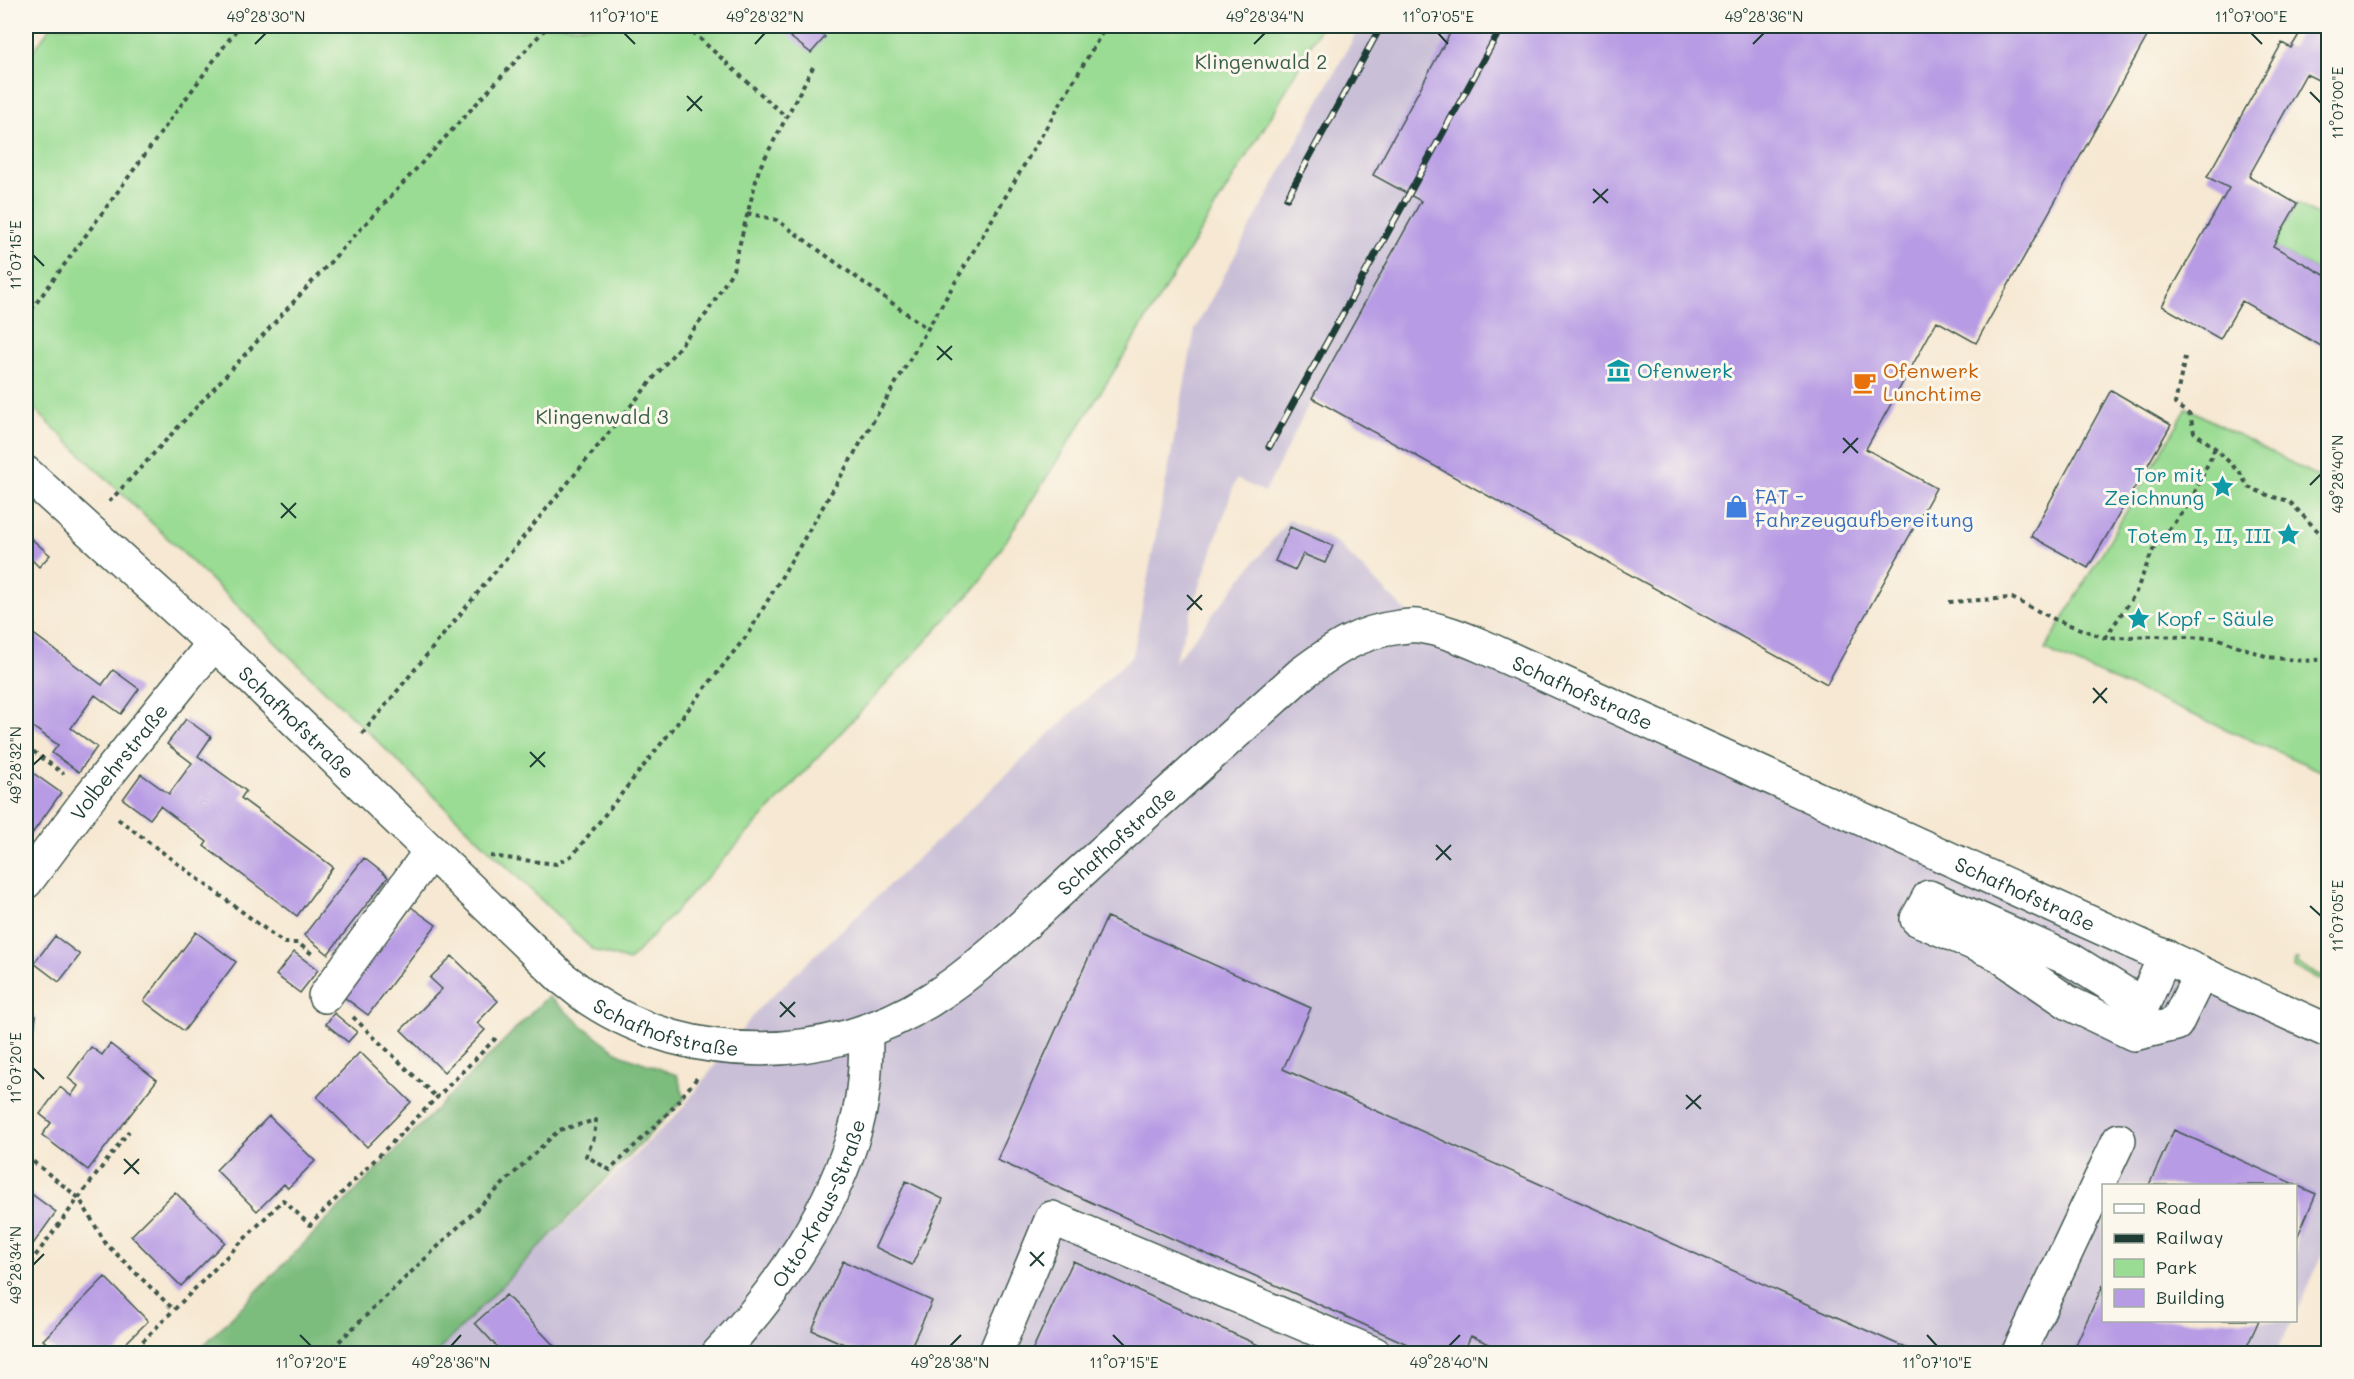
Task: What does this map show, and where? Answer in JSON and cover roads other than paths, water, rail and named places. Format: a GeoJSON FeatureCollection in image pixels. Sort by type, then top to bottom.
{"type":"FeatureCollection","features":[{"type":"Feature","properties":{"kind":"street","name":"Schafhofstraße"},"geometry":{"type":"LineString","coordinates":[[26,473],[214,643],[534,954],[591,1000],[628,1020],[684,1040],[722,1047],[797,1048],[866,1031],[922,1005],[958,980],[1301,674],[1335,648],[1363,634],[1416,625],[1454,634],[1485,647],[2328,1031]]}},
{"type":"Feature","properties":{"kind":"street","name":"Volbehrstraße"},"geometry":{"type":"LineString","coordinates":[[26,882],[92,794],[214,643]]}},
{"type":"Feature","properties":{"kind":"street"},"geometry":{"type":"LineString","coordinates":[[332,985],[440,861]]}},
{"type":"Feature","properties":{"kind":"street"},"geometry":{"type":"LineString","coordinates":[[2165,956],[2143,1005],[2071,960],[1929,897],[1917,919],[1996,952],[2069,1003],[2134,1034],[2176,1024],[2201,973]]}},
{"type":"Feature","properties":{"kind":"street","name":"Otto-Kraus-Straße"},"geometry":{"type":"LineString","coordinates":[[718,1353],[757,1311],[786,1271],[840,1174],[857,1122],[865,1073],[866,1031]]}},
{"type":"Feature","properties":{"kind":"street"},"geometry":{"type":"LineString","coordinates":[[2018,1353],[2119,1140]]}},
{"type":"Feature","properties":{"kind":"street"},"geometry":{"type":"LineString","coordinates":[[995,1353],[1052,1218],[1375,1353]]}},
{"type":"Feature","properties":{"kind":"railway"},"geometry":{"type":"LineString","coordinates":[[1287,198],[1381,26]]}},
{"type":"Feature","properties":{"kind":"railway"},"geometry":{"type":"LineString","coordinates":[[1269,447],[1502,26]]}},
{"type":"Feature","properties":{"kind":"place","name":"Ofenwerk"},"geometry":{"type":"Point","coordinates":[1619,370]}},
{"type":"Feature","properties":{"kind":"place","name":"Ofenwerk Lunchtime"},"geometry":{"type":"Point","coordinates":[1865,382]}},
{"type":"Feature","properties":{"kind":"place","name":"Tor mit Zeichnung"},"geometry":{"type":"Point","coordinates":[2222,486]}},
{"type":"Feature","properties":{"kind":"place","name":"FAT - Fahrzeugaufbereitung"},"geometry":{"type":"Point","coordinates":[1737,507]}},
{"type":"Feature","properties":{"kind":"place","name":"Totem I, II, III"},"geometry":{"type":"Point","coordinates":[2289,535]}},
{"type":"Feature","properties":{"kind":"place","name":"Kopf - Säule"},"geometry":{"type":"Point","coordinates":[2139,618]}},
{"type":"Feature","properties":{"kind":"park label","name":"Klingenwald 2"},"geometry":{"type":"Point","coordinates":[1261,61]}},
{"type":"Feature","properties":{"kind":"park label","name":"Klingenwald 3"},"geometry":{"type":"Point","coordinates":[602,416]}}]}
